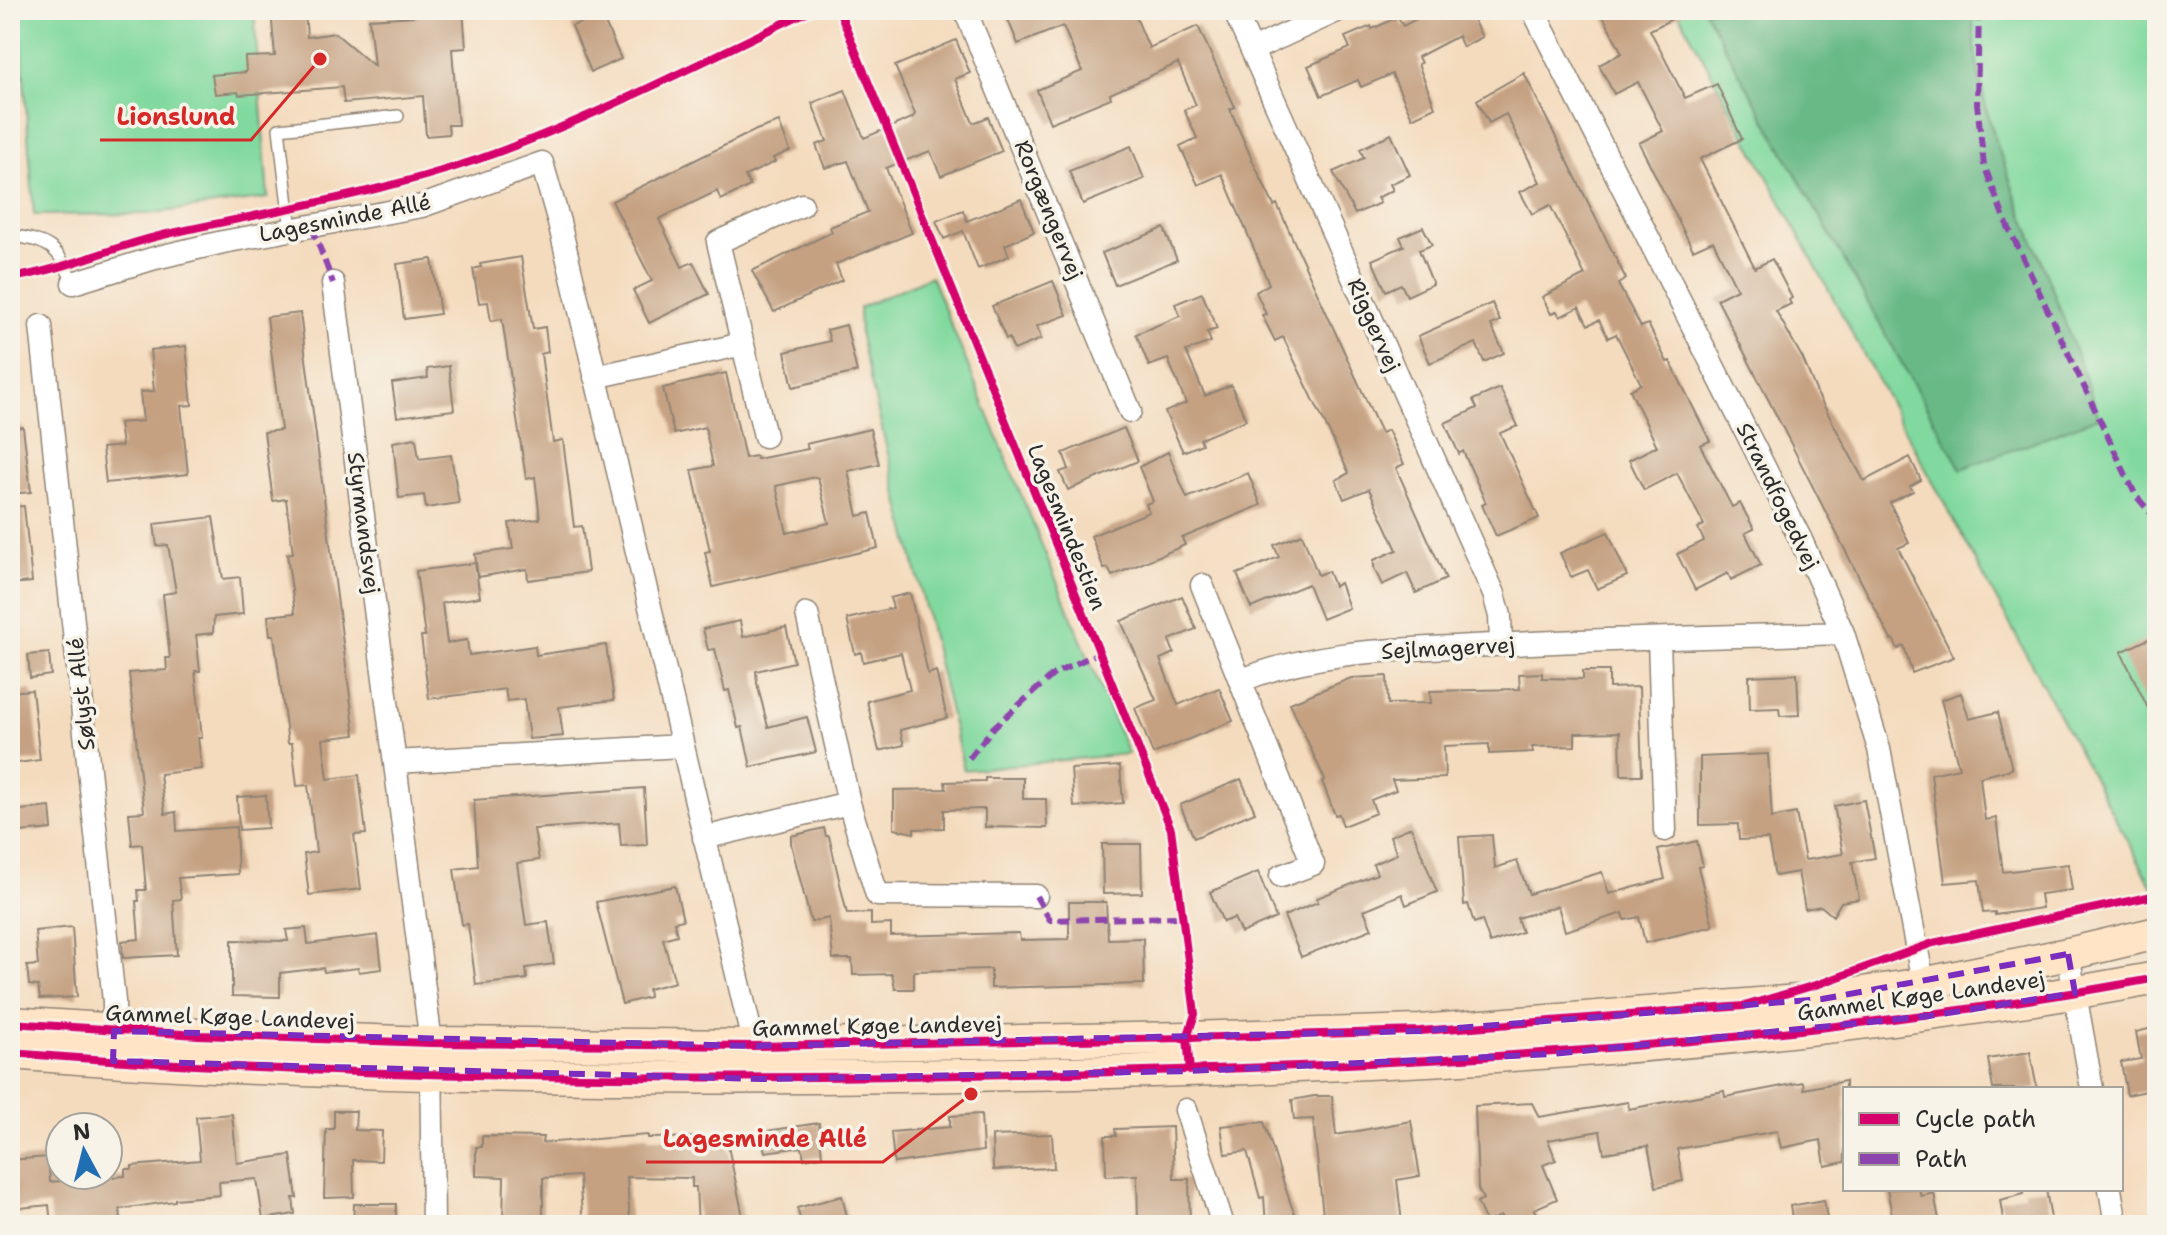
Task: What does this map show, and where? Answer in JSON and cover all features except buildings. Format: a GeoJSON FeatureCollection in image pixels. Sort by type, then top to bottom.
{"type":"FeatureCollection","features":[{"type":"Feature","properties":{"kind":"main road","name":"Gammel Køge Landevej"},"geometry":{"type":"LineString","coordinates":[[432,1058],[754,1046],[1420,1031],[1822,999],[1923,984],[2157,933]]}},
{"type":"Feature","properties":{"kind":"main road","name":"Gammel Køge Landevej"},"geometry":{"type":"LineString","coordinates":[[10,1053],[114,1046],[432,1058],[762,1079],[1190,1071],[1552,1054],[1731,1038],[1929,1016],[2157,978]]}},
{"type":"Feature","properties":{"kind":"main road","name":"Gammel Køge Landevej"},"geometry":{"type":"LineString","coordinates":[[10,1023],[114,1046]]}},
{"type":"Feature","properties":{"kind":"street","name":"Rorgængervej"},"geometry":{"type":"LineString","coordinates":[[965,10],[1130,411]]}},
{"type":"Feature","properties":{"kind":"street","name":"Riggervej"},"geometry":{"type":"LineString","coordinates":[[1234,10],[1494,594],[1500,616],[1501,644]]}},
{"type":"Feature","properties":{"kind":"street"},"geometry":{"type":"LineString","coordinates":[[1252,50],[1339,10]]}},
{"type":"Feature","properties":{"kind":"street","name":"Strandfogedvej"},"geometry":{"type":"LineString","coordinates":[[1533,10],[1800,538],[1843,633],[1879,749],[1929,1016]]}},
{"type":"Feature","properties":{"kind":"street","name":"Lagesminde Allé"},"geometry":{"type":"LineString","coordinates":[[73,283],[155,258],[223,242],[422,206],[542,163],[559,222],[762,1079]]}},
{"type":"Feature","properties":{"kind":"street"},"geometry":{"type":"LineString","coordinates":[[765,436],[718,242],[802,205]]}},
{"type":"Feature","properties":{"kind":"street","name":"Styrmandsvej"},"geometry":{"type":"LineString","coordinates":[[333,283],[432,1058],[433,1225]]}},
{"type":"Feature","properties":{"kind":"street","name":"Sølyst Allé"},"geometry":{"type":"LineString","coordinates":[[41,326],[114,1001],[114,1046]]}},
{"type":"Feature","properties":{"kind":"street"},"geometry":{"type":"LineString","coordinates":[[595,377],[743,344]]}},
{"type":"Feature","properties":{"kind":"street"},"geometry":{"type":"LineString","coordinates":[[1202,585],[1313,864],[1281,876]]}},
{"type":"Feature","properties":{"kind":"street"},"geometry":{"type":"LineString","coordinates":[[807,614],[849,803],[877,895],[1036,896]]}},
{"type":"Feature","properties":{"kind":"street","name":"Sejlmagervej"},"geometry":{"type":"LineString","coordinates":[[1240,681],[1262,672],[1349,653],[1501,644],[1843,633]]}},
{"type":"Feature","properties":{"kind":"street"},"geometry":{"type":"LineString","coordinates":[[1659,639],[1665,830]]}},
{"type":"Feature","properties":{"kind":"street"},"geometry":{"type":"LineString","coordinates":[[395,762],[682,746]]}},
{"type":"Feature","properties":{"kind":"street"},"geometry":{"type":"LineString","coordinates":[[704,838],[849,803]]}},
{"type":"Feature","properties":{"kind":"street"},"geometry":{"type":"LineString","coordinates":[[2068,954],[2092,1087]]}},
{"type":"Feature","properties":{"kind":"street"},"geometry":{"type":"LineString","coordinates":[[1186,1110],[1223,1225]]}},
{"type":"Feature","properties":{"kind":"street"},"geometry":{"type":"LineString","coordinates":[[2110,1191],[2116,1225]]}},
{"type":"Feature","properties":{"kind":"lane"},"geometry":{"type":"LineString","coordinates":[[291,230],[279,129],[398,116]]}},
{"type":"Feature","properties":{"kind":"lane"},"geometry":{"type":"LineString","coordinates":[[10,235],[38,240],[54,248],[73,283]]}},
{"type":"Feature","properties":{"kind":"highlighted area"},"geometry":{"type":"Polygon","coordinates":[[[2068,954],[2075,993],[1929,1016],[1552,1054],[1190,1071],[762,1079],[113,1061],[114,1031],[754,1046],[1420,1031],[1822,999],[2068,954]]]}},
{"type":"Feature","properties":{"kind":"green space"},"geometry":{"type":"Polygon","coordinates":[[[19,10],[254,10],[268,198],[148,214],[34,215],[19,10]]]}},
{"type":"Feature","properties":{"kind":"green space"},"geometry":{"type":"Polygon","coordinates":[[[1677,10],[2157,10],[2157,887],[2153,888],[1677,10]]]}},
{"type":"Feature","properties":{"kind":"green space"},"geometry":{"type":"Polygon","coordinates":[[[1704,10],[1973,10],[1979,77],[1996,142],[2099,417],[1961,469],[1704,10]]]}},
{"type":"Feature","properties":{"kind":"green space"},"geometry":{"type":"Polygon","coordinates":[[[931,276],[1128,754],[964,770],[860,337],[859,308],[931,276]]]}},
{"type":"Feature","properties":{"kind":"marked path"},"geometry":{"type":"LineString","coordinates":[[1979,10],[1977,103],[1984,165],[2004,218],[2136,496],[2157,520]]}},
{"type":"Feature","properties":{"kind":"marked path"},"geometry":{"type":"LineString","coordinates":[[312,227],[333,283]]}},
{"type":"Feature","properties":{"kind":"marked path"},"geometry":{"type":"LineString","coordinates":[[969,758],[994,727],[1054,674],[1098,653]]}},
{"type":"Feature","properties":{"kind":"marked path"},"geometry":{"type":"LineString","coordinates":[[1036,896],[1050,920],[1182,917]]}},
{"type":"Feature","properties":{"kind":"cycle path"},"geometry":{"type":"LineString","coordinates":[[10,278],[167,234],[363,192],[479,159],[606,108],[811,10]]}},
{"type":"Feature","properties":{"kind":"cycle path","name":"Lagesmindestien"},"geometry":{"type":"LineString","coordinates":[[839,10],[1171,829],[1195,1014],[1187,1038],[1190,1071]]}},
{"type":"Feature","properties":{"kind":"cycle path"},"geometry":{"type":"LineString","coordinates":[[10,1023],[198,1035],[431,1043],[754,1046],[1420,1031],[1744,1006],[1819,984],[1933,943],[2157,895]]}},
{"type":"Feature","properties":{"kind":"cycle path"},"geometry":{"type":"LineString","coordinates":[[10,1053],[261,1068],[513,1076],[890,1076],[1159,1071],[1445,1059],[1731,1037],[1873,1022],[2157,978]]}},
{"type":"Feature","properties":{"kind":"place","name":"Lionslund"},"geometry":{"type":"Point","coordinates":[320,59]}},
{"type":"Feature","properties":{"kind":"place","name":"Lagesminde Allé"},"geometry":{"type":"Point","coordinates":[971,1094]}}]}
